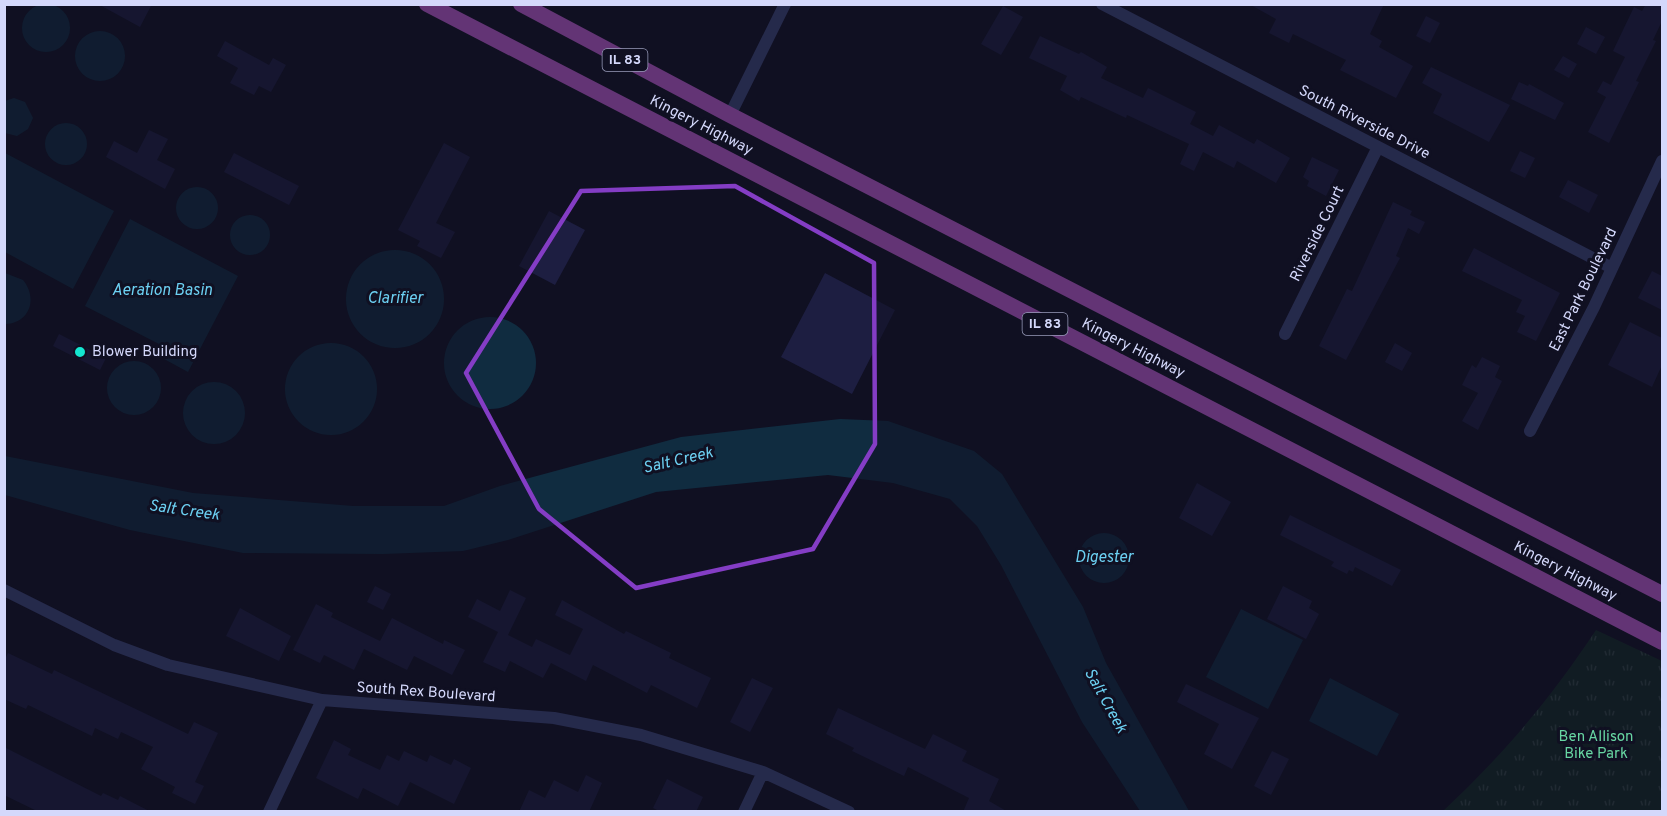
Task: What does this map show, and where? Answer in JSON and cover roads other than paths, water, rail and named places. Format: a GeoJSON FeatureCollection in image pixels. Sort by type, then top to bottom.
{"type":"FeatureCollection","features":[{"type":"Feature","properties":{"kind":"highway","name":"Kingery Highway"},"geometry":{"type":"LineString","coordinates":[[427,4],[1662,642]]}},
{"type":"Feature","properties":{"kind":"highway","name":"Kingery Highway"},"geometry":{"type":"LineString","coordinates":[[521,4],[730,115],[1662,594]]}},
{"type":"Feature","properties":{"kind":"street"},"geometry":{"type":"LineString","coordinates":[[730,115],[785,4]]}},
{"type":"Feature","properties":{"kind":"street","name":"South Riverside Drive"},"geometry":{"type":"LineString","coordinates":[[1102,4],[1612,268]]}},
{"type":"Feature","properties":{"kind":"street","name":"Riverside Court"},"geometry":{"type":"LineString","coordinates":[[1285,334],[1378,147]]}},
{"type":"Feature","properties":{"kind":"street","name":"East Park Boulevard"},"geometry":{"type":"LineString","coordinates":[[1530,431],[1612,268],[1662,161]]}},
{"type":"Feature","properties":{"kind":"street","name":"South Rex Boulevard"},"geometry":{"type":"LineString","coordinates":[[4,590],[140,656],[245,684],[322,700],[574,721],[652,738],[763,772],[849,812]]}},
{"type":"Feature","properties":{"kind":"street"},"geometry":{"type":"LineString","coordinates":[[269,812],[322,700]]}},
{"type":"Feature","properties":{"kind":"street"},"geometry":{"type":"LineString","coordinates":[[744,812],[763,772]]}},
{"type":"Feature","properties":{"kind":"water"},"geometry":{"type":"Polygon","coordinates":[[[41,4],[51,4],[66,14],[70,28],[69,37],[60,48],[51,52],[41,52],[26,42],[22,33],[22,23],[32,8],[41,4]]]}},
{"type":"Feature","properties":{"kind":"water"},"geometry":{"type":"Polygon","coordinates":[[[100,31],[109,33],[120,42],[125,56],[123,65],[114,76],[100,81],[91,79],[80,70],[75,56],[77,47],[86,36],[100,31]]]}},
{"type":"Feature","properties":{"kind":"water"},"geometry":{"type":"Polygon","coordinates":[[[14,98],[25,102],[33,118],[28,129],[17,136],[5,133],[5,101],[14,98]]]}},
{"type":"Feature","properties":{"kind":"water"},"geometry":{"type":"Polygon","coordinates":[[[66,123],[74,124],[81,129],[86,136],[86,152],[81,159],[74,164],[66,165],[58,164],[51,159],[46,152],[45,144],[46,136],[51,129],[58,124],[66,123]]]}},
{"type":"Feature","properties":{"kind":"water","name":"Aeration Basin"},"geometry":{"type":"Polygon","coordinates":[[[5,153],[114,211],[73,289],[5,252],[5,153]]]}},
{"type":"Feature","properties":{"kind":"water"},"geometry":{"type":"Polygon","coordinates":[[[197,187],[205,188],[212,193],[217,200],[217,216],[212,223],[205,228],[197,229],[189,228],[182,223],[177,216],[176,208],[177,200],[182,193],[189,188],[197,187]]]}},
{"type":"Feature","properties":{"kind":"water"},"geometry":{"type":"Polygon","coordinates":[[[250,215],[258,216],[264,221],[269,227],[269,243],[264,249],[258,254],[250,255],[242,254],[236,249],[231,243],[230,235],[231,227],[236,221],[242,216],[250,215]]]}},
{"type":"Feature","properties":{"kind":"water","name":"Aeration Basin"},"geometry":{"type":"Polygon","coordinates":[[[130,219],[238,276],[188,372],[155,354],[159,344],[85,306],[130,219]]]}},
{"type":"Feature","properties":{"kind":"water","name":"Clarifier"},"geometry":{"type":"Polygon","coordinates":[[[395,250],[414,254],[429,265],[440,280],[444,299],[440,318],[429,333],[414,344],[395,348],[376,344],[361,333],[350,318],[346,299],[350,280],[361,265],[376,254],[395,250]]]}},
{"type":"Feature","properties":{"kind":"water"},"geometry":{"type":"Polygon","coordinates":[[[5,273],[23,280],[28,287],[30,302],[26,314],[14,323],[5,324],[5,273]]]}},
{"type":"Feature","properties":{"kind":"water","name":"Clarifier"},"geometry":{"type":"Polygon","coordinates":[[[481,317],[499,317],[516,324],[529,337],[536,354],[536,372],[529,389],[516,402],[499,409],[481,409],[464,402],[451,389],[444,372],[444,354],[451,337],[464,324],[481,317]]]}},
{"type":"Feature","properties":{"kind":"water","name":"Clarifier"},"geometry":{"type":"Polygon","coordinates":[[[331,343],[348,347],[363,357],[373,372],[377,389],[373,406],[363,421],[348,431],[331,435],[314,431],[299,421],[289,406],[285,389],[289,372],[299,357],[314,347],[331,343]]]}},
{"type":"Feature","properties":{"kind":"water"},"geometry":{"type":"Polygon","coordinates":[[[134,361],[144,363],[153,369],[159,378],[161,388],[159,398],[153,407],[144,413],[134,415],[124,413],[115,407],[109,398],[107,388],[109,378],[115,369],[124,363],[134,361]]]}},
{"type":"Feature","properties":{"kind":"water"},"geometry":{"type":"Polygon","coordinates":[[[208,382],[220,382],[236,391],[243,401],[245,413],[243,425],[236,435],[220,444],[208,444],[197,439],[188,430],[183,419],[183,407],[188,396],[197,387],[208,382]]]}},
{"type":"Feature","properties":{"kind":"water","name":"Salt Creek"},"geometry":{"type":"Polygon","coordinates":[[[840,419],[888,421],[974,451],[1002,474],[1083,607],[1106,663],[1189,811],[1140,811],[1082,722],[1001,565],[977,526],[950,499],[893,483],[828,475],[656,492],[508,540],[463,551],[383,554],[243,553],[130,530],[5,495],[5,456],[193,493],[353,506],[444,506],[500,486],[681,437],[840,419]]]}},
{"type":"Feature","properties":{"kind":"water","name":"Digester"},"geometry":{"type":"Polygon","coordinates":[[[1104,533],[1113,535],[1124,544],[1129,558],[1127,567],[1118,578],[1104,583],[1095,581],[1084,572],[1079,558],[1081,549],[1090,538],[1104,533]]]}},
{"type":"Feature","properties":{"kind":"water"},"geometry":{"type":"Polygon","coordinates":[[[1241,609],[1303,640],[1268,709],[1206,677],[1241,609]]]}},
{"type":"Feature","properties":{"kind":"water"},"geometry":{"type":"Polygon","coordinates":[[[1330,678],[1399,714],[1377,756],[1309,721],[1330,678]]]}},
{"type":"Feature","properties":{"kind":"place","name":"Blower Building"},"geometry":{"type":"Point","coordinates":[80,352]}},
{"type":"Feature","properties":{"kind":"park label","name":"Ben Allison Bike Park"},"geometry":{"type":"Point","coordinates":[1596,746]}}]}
